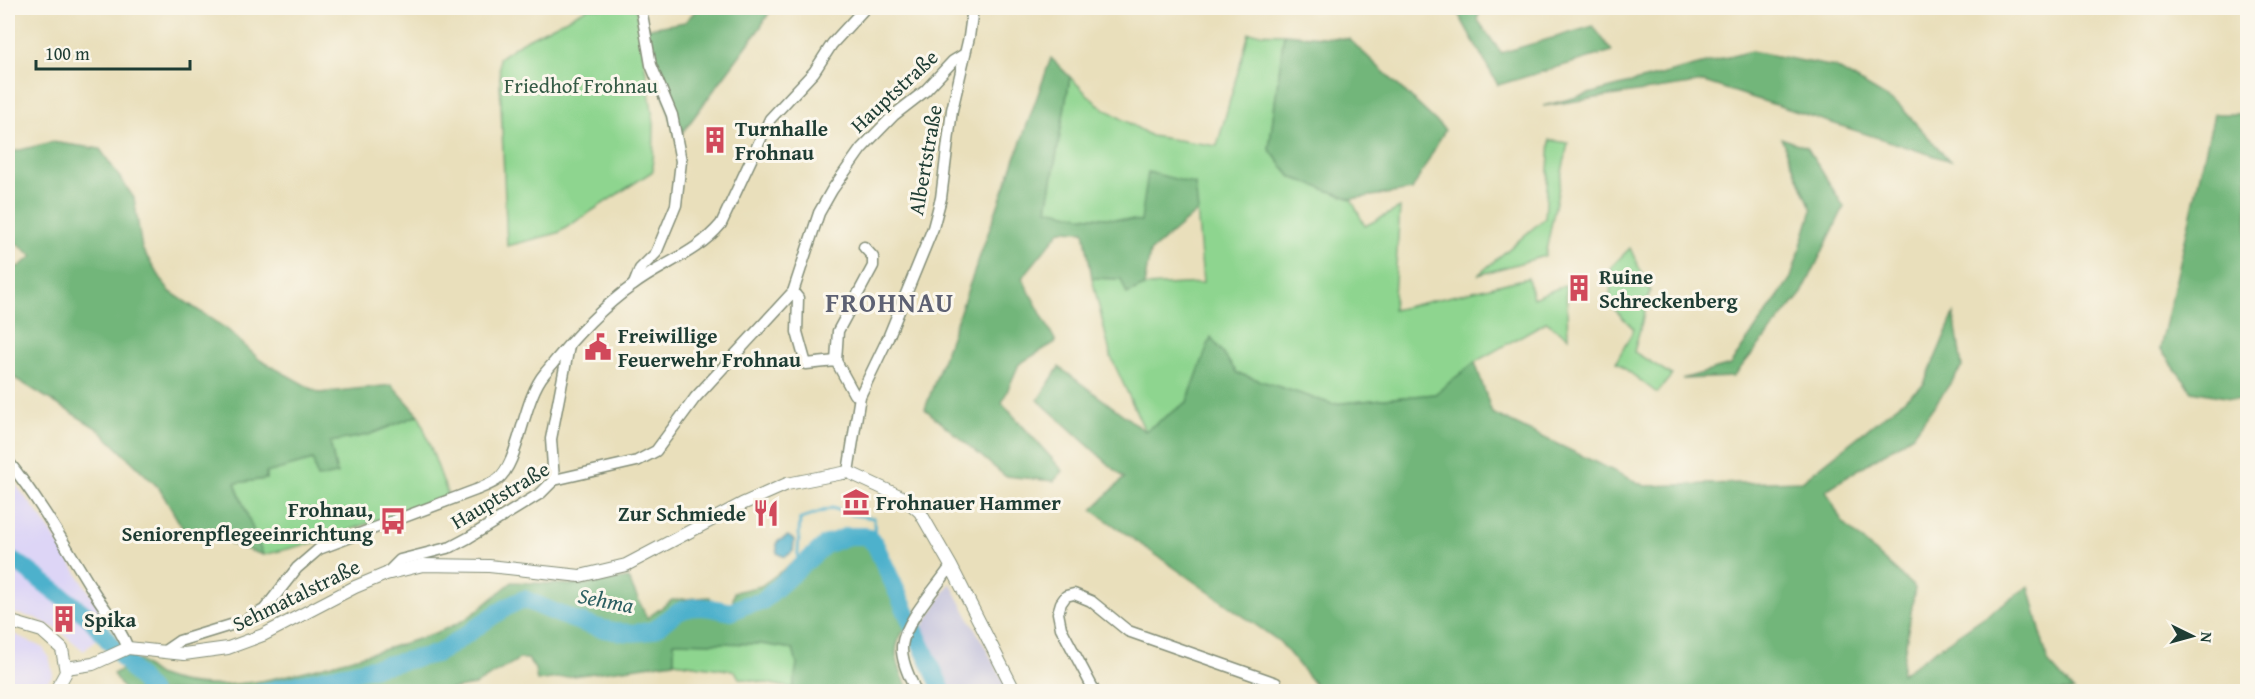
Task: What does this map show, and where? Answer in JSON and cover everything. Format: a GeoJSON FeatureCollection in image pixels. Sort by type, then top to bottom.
{"type":"FeatureCollection","features":[{"type":"Feature","properties":{"kind":"main road","name":"Sehmatalstraße"},"geometry":{"type":"LineString","coordinates":[[125,649],[207,653],[228,648],[263,634],[386,574],[423,565],[454,564],[580,576],[626,565],[787,484],[848,472]]}},
{"type":"Feature","properties":{"kind":"main road"},"geometry":{"type":"LineString","coordinates":[[848,472],[904,498],[920,512],[951,566],[1015,692]]}},
{"type":"Feature","properties":{"kind":"main road"},"geometry":{"type":"LineString","coordinates":[[8,621],[34,628],[49,636],[62,649],[66,668],[65,678],[55,692]]}},
{"type":"Feature","properties":{"kind":"main road"},"geometry":{"type":"LineString","coordinates":[[66,668],[81,668],[125,649]]}},
{"type":"Feature","properties":{"kind":"street"},"geometry":{"type":"LineString","coordinates":[[634,284],[640,269],[656,253],[676,205],[681,161],[672,114],[651,65],[641,8]]}},
{"type":"Feature","properties":{"kind":"street"},"geometry":{"type":"LineString","coordinates":[[163,652],[179,641],[244,621],[264,609],[297,568],[319,549],[476,490],[498,479],[511,460],[534,388],[603,309],[634,284],[693,251],[721,224],[770,119],[814,72],[832,44],[865,8]]}},
{"type":"Feature","properties":{"kind":"street","name":"Hauptstraße"},"geometry":{"type":"LineString","coordinates":[[386,574],[400,560],[451,547],[468,538],[541,493],[554,480],[637,461],[656,451],[694,398],[793,292],[819,213],[853,159],[873,135],[926,91],[954,61],[963,55],[969,37],[973,8]]}},
{"type":"Feature","properties":{"kind":"street","name":"Albertstraße"},"geometry":{"type":"LineString","coordinates":[[848,472],[860,396],[888,338],[933,228],[941,198],[963,55]]}},
{"type":"Feature","properties":{"kind":"street"},"geometry":{"type":"LineString","coordinates":[[860,396],[854,394],[836,361],[838,331],[873,266],[873,257],[864,247]]}},
{"type":"Feature","properties":{"kind":"street"},"geometry":{"type":"LineString","coordinates":[[793,292],[798,298],[798,332],[806,364],[836,361]]}},
{"type":"Feature","properties":{"kind":"street"},"geometry":{"type":"LineString","coordinates":[[554,480],[551,439],[569,346]]}},
{"type":"Feature","properties":{"kind":"street"},"geometry":{"type":"LineString","coordinates":[[8,461],[60,535],[93,591],[121,629],[125,649]]}},
{"type":"Feature","properties":{"kind":"street"},"geometry":{"type":"LineString","coordinates":[[916,692],[903,654],[907,630],[951,566]]}},
{"type":"Feature","properties":{"kind":"street"},"geometry":{"type":"LineString","coordinates":[[1095,692],[1060,628],[1058,613],[1066,596],[1074,594],[1091,601],[1128,631],[1276,682]]}},
{"type":"Feature","properties":{"kind":"shaded area"},"geometry":{"type":"Polygon","coordinates":[[[8,475],[42,518],[110,625],[84,651],[60,631],[36,618],[8,612],[8,475]]]}},
{"type":"Feature","properties":{"kind":"shaded area"},"geometry":{"type":"Polygon","coordinates":[[[950,583],[1009,691],[951,691],[921,629],[950,583]]]}},
{"type":"Feature","properties":{"kind":"shaded area"},"geometry":{"type":"Polygon","coordinates":[[[8,631],[43,648],[50,660],[53,675],[39,691],[17,691],[8,684],[8,631]]]}},
{"type":"Feature","properties":{"kind":"green space","name":"Friedhof Frohnau"},"geometry":{"type":"Polygon","coordinates":[[[588,8],[636,8],[654,124],[653,171],[558,233],[507,246],[499,58],[522,42],[588,8]]]}},
{"type":"Feature","properties":{"kind":"green space"},"geometry":{"type":"Polygon","coordinates":[[[698,8],[772,8],[760,28],[677,140],[644,29],[685,22],[698,8]]]}},
{"type":"Feature","properties":{"kind":"green space"},"geometry":{"type":"Polygon","coordinates":[[[1455,8],[1482,8],[1477,19],[1501,53],[1593,26],[1612,51],[1498,85],[1455,8]]]}},
{"type":"Feature","properties":{"kind":"green space"},"geometry":{"type":"Polygon","coordinates":[[[1249,33],[1284,34],[1269,149],[1291,177],[1351,199],[1365,226],[1400,208],[1393,310],[1528,278],[1533,298],[1566,285],[1568,337],[1546,322],[1475,362],[1435,394],[1332,404],[1237,373],[1211,338],[1187,402],[1145,431],[1111,357],[1092,278],[1121,279],[1127,294],[1144,286],[1203,283],[1195,184],[1141,221],[1080,216],[1047,209],[1070,77],[1098,105],[1151,136],[1217,146],[1249,33]]]}},
{"type":"Feature","properties":{"kind":"green space"},"geometry":{"type":"Polygon","coordinates":[[[1284,34],[1349,39],[1445,130],[1412,190],[1351,199],[1291,177],[1269,149],[1284,34]]]}},
{"type":"Feature","properties":{"kind":"green space"},"geometry":{"type":"Polygon","coordinates":[[[1751,51],[1835,67],[1899,105],[1950,161],[1704,82],[1543,106],[1751,51]]]}},
{"type":"Feature","properties":{"kind":"green space"},"geometry":{"type":"Polygon","coordinates":[[[1051,58],[1070,77],[1047,209],[1080,216],[1141,221],[1148,172],[1195,184],[1198,211],[1150,252],[1144,286],[1127,294],[1121,279],[1092,278],[1084,231],[1061,230],[1022,278],[1056,342],[1019,364],[1002,403],[1063,471],[1054,481],[1005,476],[925,409],[1051,58]]]}},
{"type":"Feature","properties":{"kind":"green space"},"geometry":{"type":"Polygon","coordinates":[[[2214,114],[2247,114],[2247,401],[2192,391],[2160,349],[2214,114]]]}},
{"type":"Feature","properties":{"kind":"green space"},"geometry":{"type":"Polygon","coordinates":[[[1781,138],[1807,147],[1844,207],[1802,293],[1733,377],[1682,379],[1730,365],[1791,278],[1812,210],[1781,138]]]}},
{"type":"Feature","properties":{"kind":"green space"},"geometry":{"type":"Polygon","coordinates":[[[1550,140],[1568,143],[1545,256],[1478,275],[1545,218],[1550,140]]]}},
{"type":"Feature","properties":{"kind":"green space"},"geometry":{"type":"Polygon","coordinates":[[[52,142],[100,149],[134,198],[142,249],[169,291],[228,330],[260,360],[319,393],[392,385],[419,415],[368,435],[330,442],[337,474],[317,478],[313,460],[266,473],[266,479],[235,483],[263,555],[231,544],[224,534],[183,529],[159,488],[98,429],[8,374],[8,263],[18,267],[33,256],[8,237],[8,153],[52,142]]]}},
{"type":"Feature","properties":{"kind":"green space"},"geometry":{"type":"Polygon","coordinates":[[[1630,248],[1650,291],[1634,352],[1672,375],[1657,393],[1616,362],[1634,329],[1610,305],[1611,267],[1630,248]]]}},
{"type":"Feature","properties":{"kind":"green space"},"geometry":{"type":"Polygon","coordinates":[[[1954,314],[1962,367],[1913,435],[1826,490],[1842,522],[1915,588],[1901,674],[2029,586],[2048,662],[2074,691],[1320,691],[1280,642],[1092,510],[1124,478],[1038,400],[1059,367],[1145,431],[1187,402],[1211,337],[1237,373],[1332,404],[1435,394],[1475,362],[1492,413],[1645,486],[1802,481],[1924,384],[1954,314]]]}},
{"type":"Feature","properties":{"kind":"green space"},"geometry":{"type":"Polygon","coordinates":[[[419,415],[448,495],[316,542],[263,555],[234,483],[266,479],[265,473],[313,460],[337,474],[330,442],[368,435],[419,415]]]}},
{"type":"Feature","properties":{"kind":"green space"},"geometry":{"type":"Polygon","coordinates":[[[847,531],[851,540],[870,547],[908,625],[896,650],[898,665],[909,691],[799,691],[793,688],[797,664],[793,649],[761,644],[674,642],[674,662],[537,681],[535,669],[528,659],[519,659],[475,685],[441,691],[125,691],[113,674],[138,660],[160,676],[207,685],[232,685],[282,677],[436,633],[469,617],[512,582],[581,585],[628,578],[647,618],[672,600],[710,597],[716,615],[731,617],[734,592],[761,586],[825,539],[847,531]]]}},
{"type":"Feature","properties":{"kind":"green space"},"geometry":{"type":"Polygon","coordinates":[[[674,642],[761,644],[793,649],[797,664],[793,688],[739,678],[735,671],[674,662],[674,642]]]}},
{"type":"Feature","properties":{"kind":"water"},"geometry":{"type":"Polygon","coordinates":[[[788,536],[794,540],[793,551],[785,557],[777,553],[777,542],[788,536]]]}},
{"type":"Feature","properties":{"kind":"waterway"},"geometry":{"type":"LineString","coordinates":[[797,567],[800,519],[832,508],[853,515],[874,518],[875,544]]}},
{"type":"Feature","properties":{"kind":"waterway","name":"Sehma"},"geometry":{"type":"LineString","coordinates":[[262,692],[436,654],[512,604],[524,599],[586,624],[621,632],[637,633],[652,630],[685,609],[707,607],[731,612],[745,605],[761,602],[825,545],[848,536],[866,536],[875,544],[943,692]]}},
{"type":"Feature","properties":{"kind":"waterway","name":"Sehma"},"geometry":{"type":"LineString","coordinates":[[8,559],[22,566],[90,618],[151,692]]}},
{"type":"Feature","properties":{"kind":"place","name":"Turnhalle Frohnau"},"geometry":{"type":"Point","coordinates":[715,140]}},
{"type":"Feature","properties":{"kind":"place","name":"Ruine Schreckenberg"},"geometry":{"type":"Point","coordinates":[1579,288]}},
{"type":"Feature","properties":{"kind":"place","name":"Freiwillige Feuerwehr Frohnau"},"geometry":{"type":"Point","coordinates":[598,347]}},
{"type":"Feature","properties":{"kind":"place","name":"Frohnauer Hammer"},"geometry":{"type":"Point","coordinates":[856,502]}},
{"type":"Feature","properties":{"kind":"place","name":"Zur Schmiede"},"geometry":{"type":"Point","coordinates":[766,513]}},
{"type":"Feature","properties":{"kind":"place","name":"Frohnau, Seniorenpflegeeinrichtung"},"geometry":{"type":"Point","coordinates":[393,521]}},
{"type":"Feature","properties":{"kind":"place","name":"Spika"},"geometry":{"type":"Point","coordinates":[64,619]}},
{"type":"Feature","properties":{"kind":"district","name":"FROHNAU"},"geometry":{"type":"Point","coordinates":[890,302]}}]}
